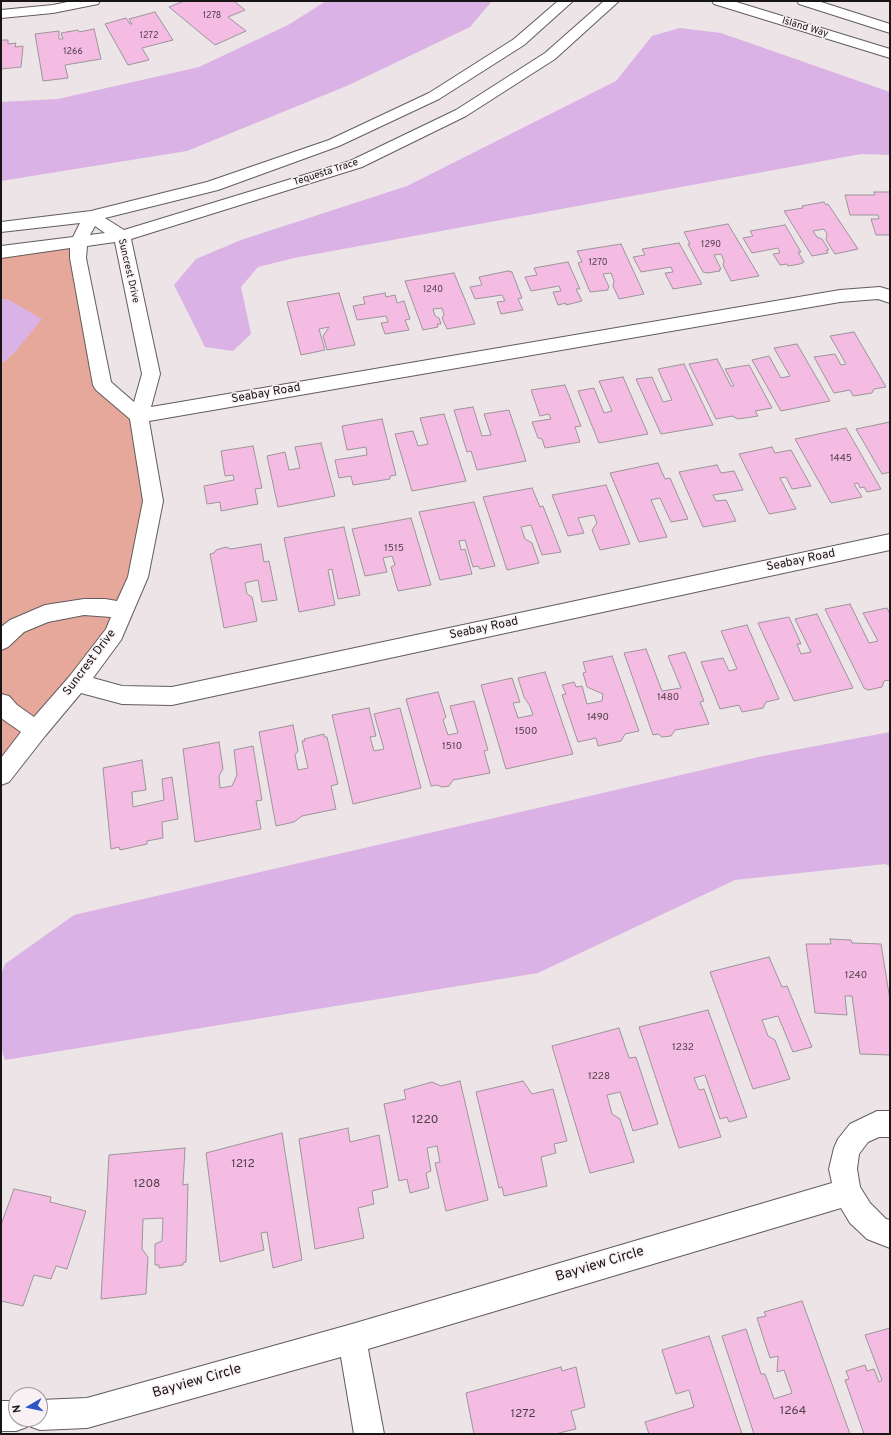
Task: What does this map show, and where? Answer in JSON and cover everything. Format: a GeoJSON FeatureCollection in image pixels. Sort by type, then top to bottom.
{"type":"FeatureCollection","features":[{"type":"Feature","properties":{"kind":"street"},"geometry":{"type":"LineString","coordinates":[[1,14],[53,9],[93,1]]}},
{"type":"Feature","properties":{"kind":"street"},"geometry":{"type":"LineString","coordinates":[[1,227],[91,216],[212,186],[334,143],[434,96],[519,42],[566,1]]}},
{"type":"Feature","properties":{"kind":"street","name":"Tequesta Trace"},"geometry":{"type":"LineString","coordinates":[[1,252],[122,236],[356,164],[461,113],[550,56],[612,1]]}},
{"type":"Feature","properties":{"kind":"street","name":"Island Way"},"geometry":{"type":"LineString","coordinates":[[719,1],[890,54]]}},
{"type":"Feature","properties":{"kind":"street"},"geometry":{"type":"LineString","coordinates":[[804,1],[890,29]]}},
{"type":"Feature","properties":{"kind":"street"},"geometry":{"type":"LineString","coordinates":[[91,216],[79,241],[78,258],[102,385],[139,416]]}},
{"type":"Feature","properties":{"kind":"street","name":"Suncrest Drive"},"geometry":{"type":"LineString","coordinates":[[1,775],[37,729],[77,683],[114,634],[138,577],[153,501],[139,416],[151,374],[122,236],[91,216]]}},
{"type":"Feature","properties":{"kind":"street","name":"Seabay Road"},"geometry":{"type":"LineString","coordinates":[[139,416],[840,296],[887,291]]}},
{"type":"Feature","properties":{"kind":"street","name":"Seabay Road"},"geometry":{"type":"LineString","coordinates":[[77,683],[122,694],[172,696],[890,542]]}},
{"type":"Feature","properties":{"kind":"street"},"geometry":{"type":"LineString","coordinates":[[1,641],[17,626],[45,614],[84,607],[105,607],[124,611]]}},
{"type":"Feature","properties":{"kind":"street"},"geometry":{"type":"LineString","coordinates":[[1,703],[9,712],[22,722],[37,729]]}},
{"type":"Feature","properties":{"kind":"street"},"geometry":{"type":"LineString","coordinates":[[890,1124],[877,1124],[859,1133],[847,1148],[843,1169],[847,1192],[860,1212],[878,1229],[890,1234]]}},
{"type":"Feature","properties":{"kind":"street","name":"Bayview Circle"},"geometry":{"type":"LineString","coordinates":[[48,1415],[87,1413],[352,1339],[847,1192]]}},
{"type":"Feature","properties":{"kind":"street"},"geometry":{"type":"LineString","coordinates":[[352,1339],[370,1434]]}},
{"type":"Feature","properties":{"kind":"shaded area"},"geometry":{"type":"Polygon","coordinates":[[[326,1],[492,1],[470,27],[349,85],[187,151],[1,181],[1,102],[58,99],[199,67],[288,25],[326,1]]]}},
{"type":"Feature","properties":{"kind":"shaded area"},"geometry":{"type":"Polygon","coordinates":[[[680,28],[721,33],[890,92],[890,155],[861,154],[294,258],[258,267],[241,287],[251,334],[233,351],[205,347],[174,285],[196,259],[241,240],[407,186],[616,81],[652,36],[680,28]]]}},
{"type":"Feature","properties":{"kind":"shaded area"},"geometry":{"type":"Polygon","coordinates":[[[79,241],[102,384],[139,416],[153,501],[114,634],[1,775],[1,364],[16,351],[7,299],[1,299],[1,252],[79,241]]]}},
{"type":"Feature","properties":{"kind":"shaded area"},"geometry":{"type":"Polygon","coordinates":[[[1,299],[7,299],[42,319],[16,351],[1,364],[1,299]]]}},
{"type":"Feature","properties":{"kind":"shaded area"},"geometry":{"type":"Polygon","coordinates":[[[890,732],[890,866],[885,864],[735,880],[538,973],[5,1060],[1,1048],[1,975],[5,964],[74,915],[763,756],[890,732]]]}},
{"type":"Feature","properties":{"kind":"building"},"geometry":{"type":"Polygon","coordinates":[[[184,1],[234,1],[245,10],[228,17],[246,31],[215,45],[169,7],[184,1]]]}},
{"type":"Feature","properties":{"kind":"building"},"geometry":{"type":"Polygon","coordinates":[[[155,12],[173,40],[142,48],[149,60],[128,65],[105,24],[126,18],[130,24],[132,24],[129,19],[155,12]]]}},
{"type":"Feature","properties":{"kind":"building"},"geometry":{"type":"Polygon","coordinates":[[[94,29],[101,59],[65,65],[68,78],[43,81],[35,34],[59,31],[59,39],[63,39],[61,33],[94,29]]]}},
{"type":"Feature","properties":{"kind":"building"},"geometry":{"type":"Polygon","coordinates":[[[1,40],[8,40],[8,44],[16,43],[15,47],[23,46],[21,67],[1,69],[1,40]]]}},
{"type":"Feature","properties":{"kind":"building"},"geometry":{"type":"Polygon","coordinates":[[[874,192],[890,192],[890,235],[876,235],[871,219],[879,219],[878,215],[850,215],[845,195],[875,195],[874,192]]]}},
{"type":"Feature","properties":{"kind":"building"},"geometry":{"type":"Polygon","coordinates":[[[824,202],[826,205],[828,204],[858,249],[835,254],[826,240],[827,234],[824,229],[813,231],[817,237],[822,239],[829,250],[826,250],[828,253],[812,256],[784,211],[803,208],[802,206],[824,202]]]}},
{"type":"Feature","properties":{"kind":"building"},"geometry":{"type":"Polygon","coordinates":[[[728,224],[759,276],[731,281],[723,265],[724,261],[721,254],[714,255],[721,269],[719,270],[720,271],[707,273],[703,272],[688,244],[690,244],[684,232],[728,224]]]}},
{"type":"Feature","properties":{"kind":"building"},"geometry":{"type":"Polygon","coordinates":[[[785,225],[801,252],[798,252],[804,262],[800,264],[788,266],[787,264],[780,265],[773,254],[780,253],[778,248],[752,253],[743,238],[753,236],[750,231],[785,225]]]}},
{"type":"Feature","properties":{"kind":"building"},"geometry":{"type":"Polygon","coordinates":[[[679,243],[702,284],[673,289],[665,273],[673,272],[671,267],[641,272],[633,257],[645,255],[642,249],[679,243]]]}},
{"type":"Feature","properties":{"kind":"building"},"geometry":{"type":"Polygon","coordinates":[[[621,244],[644,294],[619,299],[613,286],[614,281],[611,273],[603,274],[609,287],[608,290],[590,292],[578,263],[582,262],[577,251],[621,244]]]}},
{"type":"Feature","properties":{"kind":"building"},"geometry":{"type":"Polygon","coordinates":[[[568,262],[580,289],[576,289],[582,301],[566,305],[566,303],[558,305],[553,292],[561,291],[559,286],[531,291],[525,277],[537,275],[534,268],[568,262]]]}},
{"type":"Feature","properties":{"kind":"building"},"geometry":{"type":"Polygon","coordinates":[[[508,271],[512,272],[522,298],[518,299],[523,310],[501,314],[497,302],[505,301],[502,295],[475,299],[470,287],[482,285],[479,277],[508,271]]]}},
{"type":"Feature","properties":{"kind":"building"},"geometry":{"type":"Polygon","coordinates":[[[454,273],[475,324],[447,329],[442,318],[444,315],[442,308],[433,309],[435,316],[439,318],[441,324],[437,324],[438,327],[423,330],[405,281],[454,273]]]}},
{"type":"Feature","properties":{"kind":"building"},"geometry":{"type":"Polygon","coordinates":[[[339,293],[355,345],[327,350],[323,336],[329,327],[319,329],[325,350],[301,355],[287,302],[339,293]]]}},
{"type":"Feature","properties":{"kind":"building"},"geometry":{"type":"Polygon","coordinates":[[[385,293],[386,297],[395,295],[397,303],[404,301],[410,319],[405,320],[409,330],[385,334],[381,323],[388,322],[386,316],[357,320],[353,306],[365,304],[363,297],[385,293]]]}},
{"type":"Feature","properties":{"kind":"building"},"geometry":{"type":"Polygon","coordinates":[[[854,332],[886,387],[874,389],[872,393],[853,396],[850,390],[834,393],[814,357],[835,354],[841,365],[846,364],[830,336],[854,332]]]}},
{"type":"Feature","properties":{"kind":"building"},"geometry":{"type":"Polygon","coordinates":[[[797,344],[830,401],[781,411],[752,360],[769,356],[781,378],[790,376],[774,348],[797,344]]]}},
{"type":"Feature","properties":{"kind":"building"},"geometry":{"type":"Polygon","coordinates":[[[717,359],[731,386],[734,386],[725,369],[749,365],[772,408],[755,411],[758,416],[738,419],[732,416],[716,419],[689,364],[717,359]]]}},
{"type":"Feature","properties":{"kind":"building"},"geometry":{"type":"Polygon","coordinates":[[[684,364],[713,425],[661,434],[636,379],[652,377],[663,402],[672,400],[658,369],[684,364]]]}},
{"type":"Feature","properties":{"kind":"building"},"geometry":{"type":"Polygon","coordinates":[[[623,377],[648,434],[599,443],[578,391],[594,388],[604,413],[612,411],[599,381],[623,377]]]}},
{"type":"Feature","properties":{"kind":"building"},"geometry":{"type":"Polygon","coordinates":[[[565,385],[581,426],[575,427],[580,442],[545,448],[542,439],[538,438],[532,422],[551,419],[549,414],[540,416],[531,390],[565,385]]]}},
{"type":"Feature","properties":{"kind":"building"},"geometry":{"type":"Polygon","coordinates":[[[473,407],[482,436],[491,435],[484,414],[509,410],[526,461],[477,470],[471,451],[467,452],[454,410],[473,407]]]}},
{"type":"Feature","properties":{"kind":"building"},"geometry":{"type":"Polygon","coordinates":[[[444,414],[466,481],[412,491],[395,434],[413,431],[418,446],[428,444],[420,418],[444,414]]]}},
{"type":"Feature","properties":{"kind":"building"},"geometry":{"type":"Polygon","coordinates":[[[382,419],[396,475],[390,476],[390,479],[353,485],[351,476],[339,478],[335,460],[367,455],[366,447],[347,450],[342,426],[382,419]]]}},
{"type":"Feature","properties":{"kind":"building"},"geometry":{"type":"Polygon","coordinates":[[[890,422],[890,472],[882,474],[856,429],[890,422]]]}},
{"type":"Feature","properties":{"kind":"building"},"geometry":{"type":"Polygon","coordinates":[[[846,428],[881,489],[867,492],[864,487],[860,488],[858,483],[854,484],[862,497],[831,503],[795,439],[846,428]]]}},
{"type":"Feature","properties":{"kind":"building"},"geometry":{"type":"Polygon","coordinates":[[[321,443],[335,496],[278,507],[267,456],[285,452],[289,470],[300,468],[295,447],[321,443]]]}},
{"type":"Feature","properties":{"kind":"building"},"geometry":{"type":"Polygon","coordinates":[[[253,446],[262,488],[255,489],[258,504],[221,511],[220,502],[207,504],[204,486],[234,480],[233,475],[225,476],[221,451],[253,446]]]}},
{"type":"Feature","properties":{"kind":"building"},"geometry":{"type":"Polygon","coordinates":[[[772,447],[775,453],[791,450],[811,486],[792,489],[786,477],[780,478],[796,509],[769,514],[739,454],[772,447]]]}},
{"type":"Feature","properties":{"kind":"building"},"geometry":{"type":"Polygon","coordinates":[[[658,463],[665,479],[670,478],[688,519],[671,522],[660,498],[651,500],[667,537],[639,542],[610,473],[658,463]]]}},
{"type":"Feature","properties":{"kind":"building"},"geometry":{"type":"Polygon","coordinates":[[[717,465],[721,473],[734,471],[743,490],[713,495],[716,501],[726,500],[736,521],[703,527],[679,472],[717,465]]]}},
{"type":"Feature","properties":{"kind":"building"},"geometry":{"type":"Polygon","coordinates":[[[606,485],[630,544],[600,550],[592,530],[597,523],[594,515],[578,518],[584,533],[568,536],[552,495],[606,485]]]}},
{"type":"Feature","properties":{"kind":"building"},"geometry":{"type":"Polygon","coordinates":[[[532,488],[540,507],[543,506],[561,552],[542,555],[531,525],[521,527],[525,539],[532,543],[539,563],[507,570],[483,497],[532,488]]]}},
{"type":"Feature","properties":{"kind":"building"},"geometry":{"type":"Polygon","coordinates":[[[474,502],[495,566],[480,569],[478,566],[473,567],[465,540],[459,541],[461,550],[465,549],[472,574],[440,580],[419,512],[474,502]]]}},
{"type":"Feature","properties":{"kind":"building"},"geometry":{"type":"Polygon","coordinates":[[[411,518],[431,585],[398,591],[391,567],[395,565],[392,556],[383,558],[387,572],[365,576],[352,529],[411,518]]]}},
{"type":"Feature","properties":{"kind":"building"},"geometry":{"type":"Polygon","coordinates":[[[344,527],[360,595],[338,599],[332,569],[328,570],[335,605],[299,612],[284,538],[344,527]]]}},
{"type":"Feature","properties":{"kind":"building"},"geometry":{"type":"Polygon","coordinates":[[[261,544],[264,562],[269,561],[277,600],[262,602],[258,580],[245,583],[247,594],[252,597],[257,621],[224,628],[210,554],[214,553],[216,550],[226,547],[231,549],[261,544]]]}},
{"type":"Feature","properties":{"kind":"building"},"geometry":{"type":"Polygon","coordinates":[[[850,604],[869,643],[878,641],[863,613],[887,608],[890,614],[890,680],[884,681],[882,687],[868,690],[864,688],[825,609],[850,604]]]}},
{"type":"Feature","properties":{"kind":"building"},"geometry":{"type":"Polygon","coordinates":[[[817,614],[853,688],[794,701],[758,623],[789,617],[801,644],[797,644],[801,654],[811,652],[795,619],[817,614]]]}},
{"type":"Feature","properties":{"kind":"building"},"geometry":{"type":"Polygon","coordinates":[[[747,625],[779,699],[766,702],[763,708],[742,712],[739,705],[720,709],[701,662],[723,658],[729,671],[737,669],[721,631],[747,625]]]}},
{"type":"Feature","properties":{"kind":"building"},"geometry":{"type":"Polygon","coordinates":[[[646,649],[662,691],[681,688],[668,656],[685,652],[704,701],[700,702],[709,724],[675,730],[671,736],[662,737],[658,734],[653,735],[624,653],[646,649]]]}},
{"type":"Feature","properties":{"kind":"building"},"geometry":{"type":"Polygon","coordinates":[[[612,656],[639,731],[625,734],[621,741],[598,746],[596,738],[578,742],[562,695],[566,694],[562,685],[574,682],[576,687],[582,686],[587,704],[602,701],[603,694],[587,687],[583,673],[586,672],[583,662],[612,656]]]}},
{"type":"Feature","properties":{"kind":"building"},"geometry":{"type":"Polygon","coordinates":[[[545,672],[573,754],[506,769],[481,685],[512,678],[520,702],[513,703],[518,718],[533,715],[530,706],[524,697],[518,678],[545,672]]]}},
{"type":"Feature","properties":{"kind":"building"},"geometry":{"type":"Polygon","coordinates":[[[438,692],[446,717],[443,720],[448,735],[458,733],[450,706],[474,701],[488,750],[484,751],[490,773],[453,780],[449,786],[431,786],[406,699],[438,692]]]}},
{"type":"Feature","properties":{"kind":"building"},"geometry":{"type":"Polygon","coordinates":[[[369,708],[376,736],[370,737],[374,751],[384,749],[374,714],[400,708],[421,788],[353,804],[332,715],[369,708]]]}},
{"type":"Feature","properties":{"kind":"building"},"geometry":{"type":"Polygon","coordinates":[[[293,725],[298,751],[295,755],[298,770],[308,768],[302,741],[305,741],[304,739],[324,734],[324,737],[327,737],[338,784],[331,786],[336,809],[302,816],[294,822],[276,826],[259,732],[293,725]]]}},
{"type":"Feature","properties":{"kind":"building"},"geometry":{"type":"Polygon","coordinates":[[[219,742],[223,769],[219,776],[220,788],[232,786],[237,775],[234,750],[253,746],[262,800],[256,801],[261,829],[195,842],[183,749],[219,742]]]}},
{"type":"Feature","properties":{"kind":"building"},"geometry":{"type":"Polygon","coordinates":[[[142,760],[146,790],[132,792],[133,807],[164,800],[162,779],[172,777],[178,819],[162,822],[163,838],[147,841],[147,844],[120,850],[119,847],[111,849],[103,768],[142,760]]]}},
{"type":"Feature","properties":{"kind":"building"},"geometry":{"type":"Polygon","coordinates":[[[830,939],[851,940],[852,943],[881,944],[890,1000],[890,1055],[860,1054],[852,996],[845,996],[847,1015],[815,1013],[806,944],[831,944],[830,939]]]}},
{"type":"Feature","properties":{"kind":"building"},"geometry":{"type":"Polygon","coordinates":[[[769,957],[782,987],[787,986],[812,1047],[793,1052],[778,1016],[762,1020],[768,1036],[775,1040],[790,1079],[753,1089],[710,972],[769,957]]]}},
{"type":"Feature","properties":{"kind":"building"},"geometry":{"type":"Polygon","coordinates":[[[708,1010],[747,1117],[729,1122],[727,1117],[720,1119],[705,1075],[694,1078],[699,1090],[704,1089],[721,1137],[679,1148],[639,1027],[708,1010]]]}},
{"type":"Feature","properties":{"kind":"building"},"geometry":{"type":"Polygon","coordinates":[[[619,1028],[629,1058],[636,1057],[658,1124],[633,1131],[620,1092],[607,1095],[612,1114],[620,1119],[634,1162],[590,1173],[552,1046],[619,1028]]]}},
{"type":"Feature","properties":{"kind":"building"},"geometry":{"type":"Polygon","coordinates":[[[460,1081],[488,1200],[446,1211],[435,1163],[440,1162],[437,1146],[427,1148],[431,1171],[426,1173],[429,1188],[410,1193],[407,1179],[399,1181],[384,1104],[406,1099],[404,1090],[432,1082],[441,1086],[460,1081]]]}},
{"type":"Feature","properties":{"kind":"building"},"geometry":{"type":"Polygon","coordinates":[[[523,1081],[532,1094],[553,1089],[567,1141],[554,1144],[556,1153],[541,1157],[547,1186],[504,1196],[502,1187],[499,1188],[476,1092],[523,1081]]]}},
{"type":"Feature","properties":{"kind":"building"},"geometry":{"type":"Polygon","coordinates":[[[348,1128],[350,1142],[379,1135],[388,1187],[372,1191],[374,1204],[358,1208],[364,1238],[315,1249],[299,1139],[348,1128]]]}},
{"type":"Feature","properties":{"kind":"building"},"geometry":{"type":"Polygon","coordinates":[[[282,1133],[302,1260],[273,1268],[267,1232],[261,1233],[264,1250],[220,1262],[206,1153],[282,1133]]]}},
{"type":"Feature","properties":{"kind":"building"},"geometry":{"type":"Polygon","coordinates":[[[185,1148],[183,1185],[188,1184],[186,1262],[183,1263],[183,1265],[159,1268],[159,1265],[155,1265],[155,1244],[162,1241],[163,1218],[143,1219],[142,1249],[148,1257],[146,1294],[101,1299],[109,1155],[185,1148]]]}},
{"type":"Feature","properties":{"kind":"building"},"geometry":{"type":"Polygon","coordinates":[[[14,1189],[51,1197],[50,1202],[86,1211],[67,1269],[56,1266],[51,1279],[34,1275],[23,1306],[1,1301],[1,1225],[14,1189]]]}},
{"type":"Feature","properties":{"kind":"building"},"geometry":{"type":"Polygon","coordinates":[[[802,1301],[850,1434],[754,1434],[722,1336],[746,1329],[761,1374],[765,1374],[774,1399],[792,1393],[784,1370],[777,1372],[778,1356],[770,1358],[757,1318],[766,1316],[764,1312],[802,1301]]]}},
{"type":"Feature","properties":{"kind":"building"},"geometry":{"type":"Polygon","coordinates":[[[890,1328],[890,1434],[864,1434],[845,1380],[849,1379],[846,1371],[865,1365],[867,1371],[874,1369],[879,1382],[882,1380],[865,1335],[890,1328]]]}},
{"type":"Feature","properties":{"kind":"building"},"geometry":{"type":"Polygon","coordinates":[[[709,1336],[742,1434],[649,1434],[645,1422],[694,1407],[689,1390],[676,1394],[662,1350],[709,1336]]]}},
{"type":"Feature","properties":{"kind":"building"},"geometry":{"type":"Polygon","coordinates":[[[561,1367],[562,1371],[576,1367],[585,1407],[571,1411],[576,1429],[559,1434],[474,1434],[466,1393],[561,1367]]]}}]}
